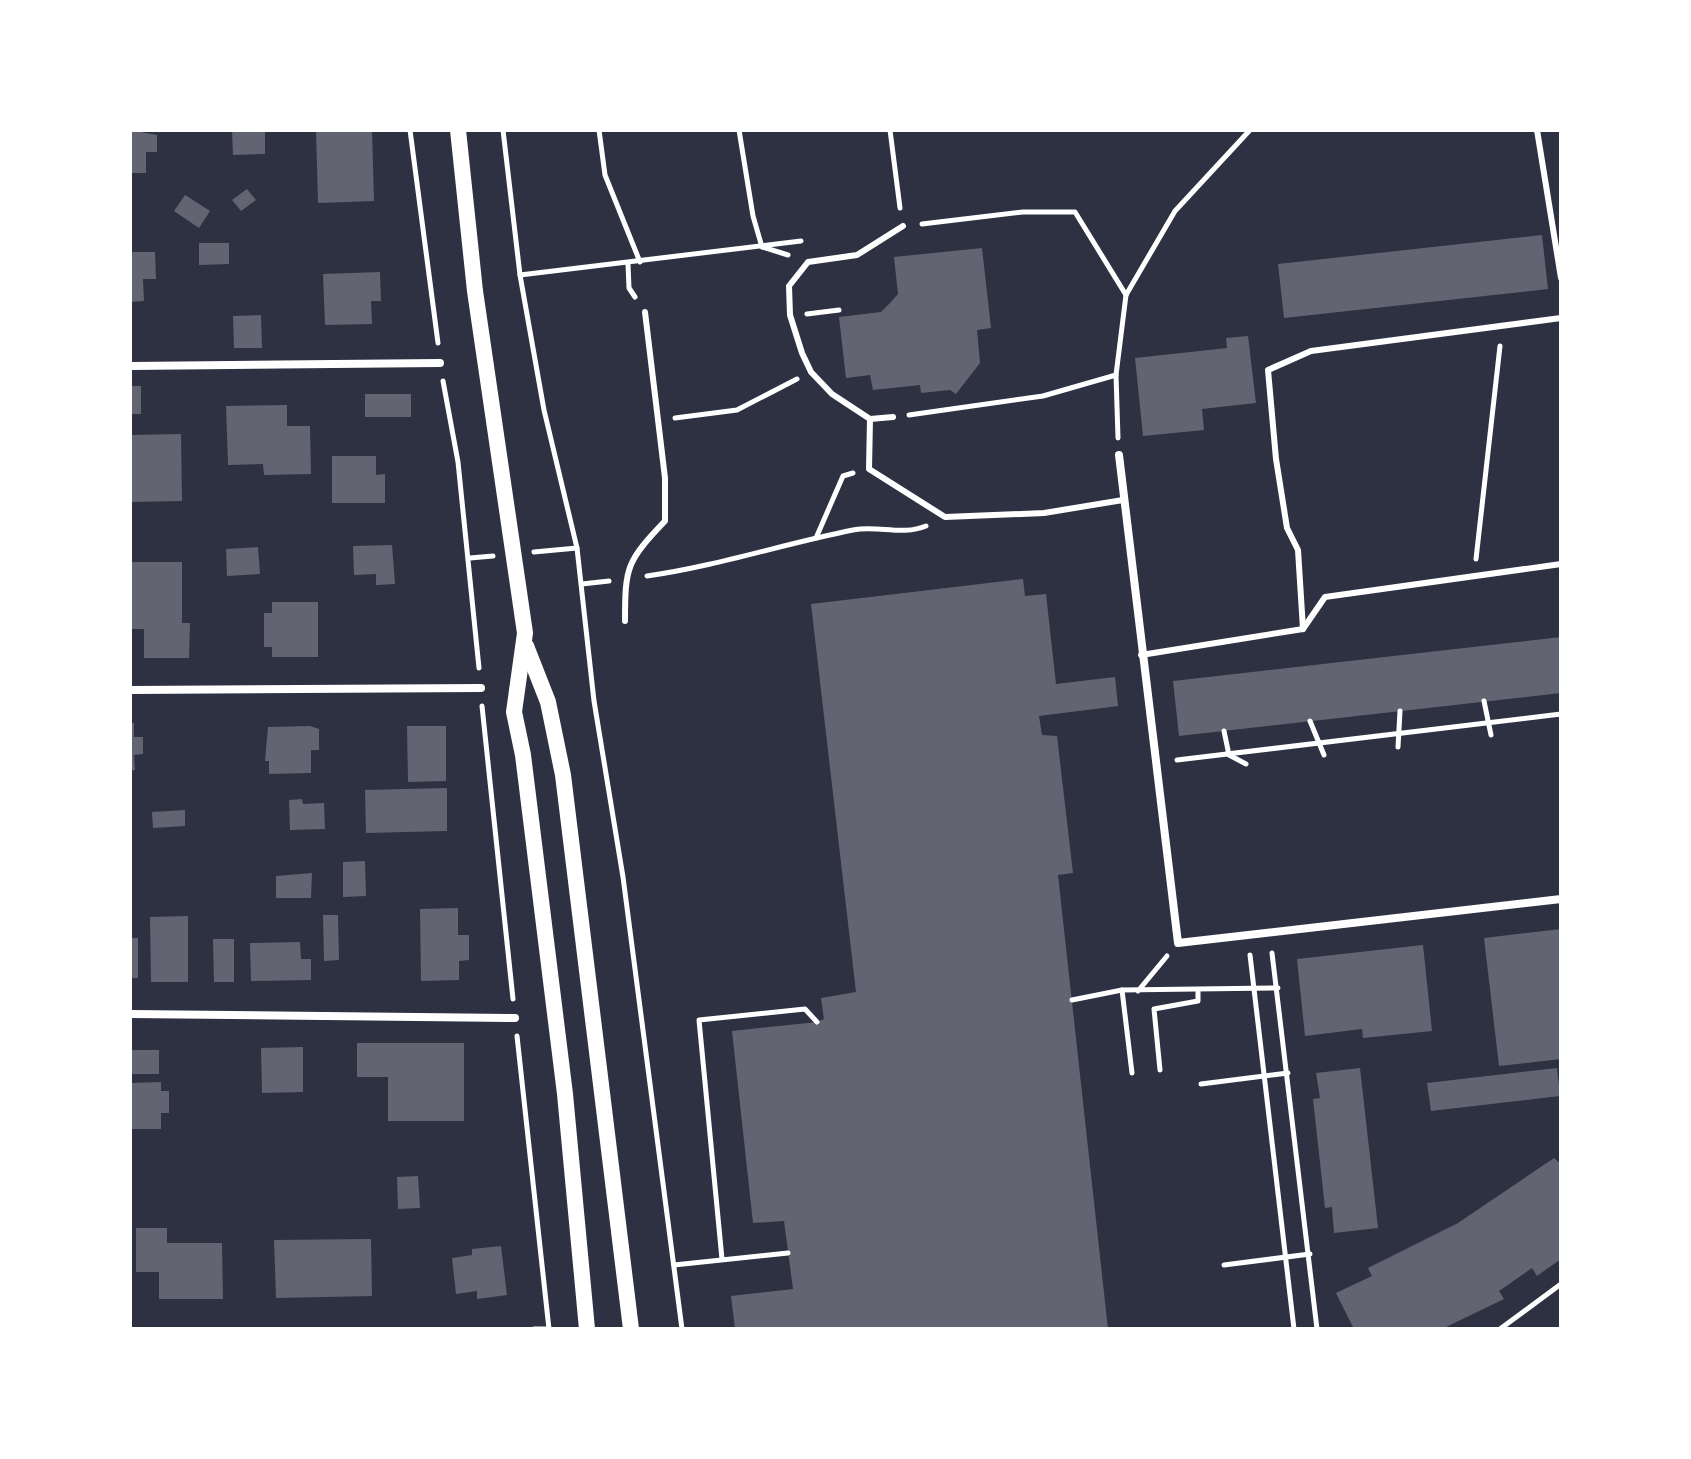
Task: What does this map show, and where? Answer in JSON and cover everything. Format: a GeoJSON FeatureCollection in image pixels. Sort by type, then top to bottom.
{"type":"FeatureCollection","features":[{"type":"Feature","properties":{"kind":"main road"},"geometry":{"type":"LineString","coordinates":[[458,130],[475,291],[526,645],[548,702],[563,775],[582,910],[599,1092],[631,1329]]}},
{"type":"Feature","properties":{"kind":"main road"},"geometry":{"type":"LineString","coordinates":[[526,645],[514,712],[523,755],[559,1038],[587,1329]]}},
{"type":"Feature","properties":{"kind":"street"},"geometry":{"type":"LineString","coordinates":[[130,366],[440,363]]}},
{"type":"Feature","properties":{"kind":"street"},"geometry":{"type":"LineString","coordinates":[[1119,455],[1178,943],[1561,899]]}},
{"type":"Feature","properties":{"kind":"street"},"geometry":{"type":"LineString","coordinates":[[130,690],[481,688]]}},
{"type":"Feature","properties":{"kind":"street"},"geometry":{"type":"LineString","coordinates":[[130,1014],[515,1018]]}},
{"type":"Feature","properties":{"kind":"lane"},"geometry":{"type":"LineString","coordinates":[[1537,130],[1561,278]]}},
{"type":"Feature","properties":{"kind":"lane"},"geometry":{"type":"LineString","coordinates":[[893,417],[870,419],[832,394],[811,372],[790,315],[789,286],[808,262],[857,255],[903,226]]}},
{"type":"Feature","properties":{"kind":"lane"},"geometry":{"type":"LineString","coordinates":[[625,621],[625,579],[634,554],[665,521],[665,478],[645,312]]}},
{"type":"Feature","properties":{"kind":"lane"},"geometry":{"type":"LineString","coordinates":[[1303,629],[1298,550],[1287,528],[1276,459],[1268,370],[1311,351],[1561,318]]}},
{"type":"Feature","properties":{"kind":"lane"},"geometry":{"type":"LineString","coordinates":[[870,419],[869,469],[945,517],[1044,513],[1123,500]]}},
{"type":"Feature","properties":{"kind":"lane"},"geometry":{"type":"LineString","coordinates":[[1141,655],[1303,629],[1325,597],[1474,573],[1561,564]]}},
{"type":"Feature","properties":{"kind":"path"},"geometry":{"type":"LineString","coordinates":[[410,130],[440,363],[461,490],[549,1329],[534,1329]]}},
{"type":"Feature","properties":{"kind":"path"},"geometry":{"type":"LineString","coordinates":[[503,130],[525,305],[582,584],[603,765],[623,877],[682,1329]]}},
{"type":"Feature","properties":{"kind":"path"},"geometry":{"type":"LineString","coordinates":[[599,130],[605,175],[640,262]]}},
{"type":"Feature","properties":{"kind":"path"},"geometry":{"type":"LineString","coordinates":[[739,130],[753,216],[762,247]]}},
{"type":"Feature","properties":{"kind":"path"},"geometry":{"type":"LineString","coordinates":[[890,130],[903,226]]}},
{"type":"Feature","properties":{"kind":"path"},"geometry":{"type":"LineString","coordinates":[[1119,455],[1116,375],[1126,295],[1175,211],[1250,130]]}},
{"type":"Feature","properties":{"kind":"path"},"geometry":{"type":"LineString","coordinates":[[628,264],[629,288],[645,312]]}},
{"type":"Feature","properties":{"kind":"path"},"geometry":{"type":"LineString","coordinates":[[818,312],[839,310]]}},
{"type":"Feature","properties":{"kind":"path"},"geometry":{"type":"LineString","coordinates":[[1474,573],[1503,325]]}},
{"type":"Feature","properties":{"kind":"path"},"geometry":{"type":"LineString","coordinates":[[658,420],[737,410],[811,372]]}},
{"type":"Feature","properties":{"kind":"path"},"geometry":{"type":"LineString","coordinates":[[893,417],[1043,396],[1116,375]]}},
{"type":"Feature","properties":{"kind":"path"},"geometry":{"type":"LineString","coordinates":[[815,539],[843,476],[869,469]]}},
{"type":"Feature","properties":{"kind":"path"},"geometry":{"type":"LineString","coordinates":[[582,584],[708,567],[857,529],[912,531],[945,517]]}},
{"type":"Feature","properties":{"kind":"path"},"geometry":{"type":"LineString","coordinates":[[1484,701],[1491,735]]}},
{"type":"Feature","properties":{"kind":"path"},"geometry":{"type":"LineString","coordinates":[[1398,747],[1400,711]]}},
{"type":"Feature","properties":{"kind":"path"},"geometry":{"type":"LineString","coordinates":[[1155,763],[1561,714]]}},
{"type":"Feature","properties":{"kind":"path"},"geometry":{"type":"LineString","coordinates":[[1310,721],[1316,743],[1324,755]]}},
{"type":"Feature","properties":{"kind":"path"},"geometry":{"type":"LineString","coordinates":[[1224,731],[1229,755]]}},
{"type":"Feature","properties":{"kind":"path"},"geometry":{"type":"LineString","coordinates":[[1229,755],[1246,764]]}},
{"type":"Feature","properties":{"kind":"path"},"geometry":{"type":"LineString","coordinates":[[1269,932],[1317,1329]]}},
{"type":"Feature","properties":{"kind":"path"},"geometry":{"type":"LineString","coordinates":[[1247,934],[1288,1258],[1294,1329]]}},
{"type":"Feature","properties":{"kind":"path"},"geometry":{"type":"LineString","coordinates":[[1138,991],[1178,943]]}},
{"type":"Feature","properties":{"kind":"path"},"geometry":{"type":"LineString","coordinates":[[1072,1000],[1122,990],[1255,991],[1278,988]]}},
{"type":"Feature","properties":{"kind":"path"},"geometry":{"type":"LineString","coordinates":[[1122,990],[1132,1073]]}},
{"type":"Feature","properties":{"kind":"path"},"geometry":{"type":"LineString","coordinates":[[1160,1070],[1154,1009],[1198,1001],[1198,991]]}},
{"type":"Feature","properties":{"kind":"path"},"geometry":{"type":"LineString","coordinates":[[722,1259],[699,1020],[805,1009],[817,1022]]}},
{"type":"Feature","properties":{"kind":"path"},"geometry":{"type":"LineString","coordinates":[[1201,1084],[1288,1073]]}},
{"type":"Feature","properties":{"kind":"path"},"geometry":{"type":"LineString","coordinates":[[674,1265],[788,1253]]}},
{"type":"Feature","properties":{"kind":"path"},"geometry":{"type":"LineString","coordinates":[[1224,1265],[1310,1254]]}},
{"type":"Feature","properties":{"kind":"path"},"geometry":{"type":"LineString","coordinates":[[1500,1329],[1561,1284]]}},
{"type":"Feature","properties":{"kind":"building"},"geometry":{"type":"Polygon","coordinates":[[[130,130],[157,135],[157,152],[146,152],[146,173],[130,173],[130,130]]]}},
{"type":"Feature","properties":{"kind":"building"},"geometry":{"type":"Polygon","coordinates":[[[232,130],[265,130],[265,154],[233,155],[232,130]]]}},
{"type":"Feature","properties":{"kind":"building"},"geometry":{"type":"Polygon","coordinates":[[[316,130],[372,130],[374,201],[318,203],[316,130]]]}},
{"type":"Feature","properties":{"kind":"building"},"geometry":{"type":"Polygon","coordinates":[[[247,189],[256,200],[241,211],[232,200],[247,189]]]}},
{"type":"Feature","properties":{"kind":"building"},"geometry":{"type":"Polygon","coordinates":[[[185,195],[210,211],[199,228],[174,211],[185,195]]]}},
{"type":"Feature","properties":{"kind":"building"},"geometry":{"type":"Polygon","coordinates":[[[1542,235],[1548,289],[1284,318],[1278,264],[1542,235]]]}},
{"type":"Feature","properties":{"kind":"building"},"geometry":{"type":"Polygon","coordinates":[[[199,243],[229,243],[229,264],[199,265],[199,243]]]}},
{"type":"Feature","properties":{"kind":"building"},"geometry":{"type":"Polygon","coordinates":[[[982,248],[991,328],[977,330],[980,363],[956,394],[950,390],[921,393],[920,385],[873,390],[870,375],[846,378],[839,317],[881,312],[890,303],[898,294],[894,257],[982,248]]]}},
{"type":"Feature","properties":{"kind":"building"},"geometry":{"type":"Polygon","coordinates":[[[130,252],[155,252],[156,279],[143,279],[144,301],[130,302],[130,252]]]}},
{"type":"Feature","properties":{"kind":"building"},"geometry":{"type":"Polygon","coordinates":[[[380,272],[381,301],[371,301],[372,324],[325,325],[323,274],[380,272]]]}},
{"type":"Feature","properties":{"kind":"building"},"geometry":{"type":"Polygon","coordinates":[[[261,315],[262,348],[234,348],[233,316],[261,315]]]}},
{"type":"Feature","properties":{"kind":"building"},"geometry":{"type":"Polygon","coordinates":[[[1248,336],[1256,403],[1202,409],[1204,430],[1143,436],[1135,358],[1227,348],[1226,338],[1248,336]]]}},
{"type":"Feature","properties":{"kind":"building"},"geometry":{"type":"Polygon","coordinates":[[[130,386],[141,386],[141,414],[130,414],[130,386]]]}},
{"type":"Feature","properties":{"kind":"building"},"geometry":{"type":"Polygon","coordinates":[[[365,394],[411,394],[411,417],[365,417],[365,394]]]}},
{"type":"Feature","properties":{"kind":"building"},"geometry":{"type":"Polygon","coordinates":[[[287,405],[287,426],[310,426],[311,474],[264,475],[263,464],[228,465],[226,406],[287,405]]]}},
{"type":"Feature","properties":{"kind":"building"},"geometry":{"type":"Polygon","coordinates":[[[181,434],[182,501],[130,502],[130,435],[181,434]]]}},
{"type":"Feature","properties":{"kind":"building"},"geometry":{"type":"Polygon","coordinates":[[[332,456],[376,456],[376,475],[385,474],[385,503],[332,503],[332,456]]]}},
{"type":"Feature","properties":{"kind":"building"},"geometry":{"type":"Polygon","coordinates":[[[392,545],[395,584],[376,585],[376,574],[354,575],[353,546],[392,545]]]}},
{"type":"Feature","properties":{"kind":"building"},"geometry":{"type":"Polygon","coordinates":[[[258,547],[260,574],[227,576],[226,549],[258,547]]]}},
{"type":"Feature","properties":{"kind":"building"},"geometry":{"type":"Polygon","coordinates":[[[130,562],[182,562],[182,623],[190,623],[189,658],[144,658],[144,629],[130,629],[130,562]]]}},
{"type":"Feature","properties":{"kind":"building"},"geometry":{"type":"Polygon","coordinates":[[[1023,579],[1025,596],[1046,594],[1056,684],[1115,677],[1118,706],[1039,716],[1042,735],[1057,736],[1073,873],[1058,875],[1108,1329],[735,1329],[731,1296],[793,1289],[784,1221],[753,1223],[732,1031],[817,1022],[824,1019],[821,998],[856,992],[811,604],[1023,579]]]}},
{"type":"Feature","properties":{"kind":"building"},"geometry":{"type":"Polygon","coordinates":[[[272,602],[318,602],[318,657],[272,657],[272,647],[264,647],[264,613],[272,613],[272,602]]]}},
{"type":"Feature","properties":{"kind":"building"},"geometry":{"type":"Polygon","coordinates":[[[1561,637],[1561,693],[1179,736],[1173,681],[1561,637]]]}},
{"type":"Feature","properties":{"kind":"building"},"geometry":{"type":"Polygon","coordinates":[[[130,723],[134,723],[134,737],[143,737],[143,754],[134,755],[135,770],[130,771],[130,723]]]}},
{"type":"Feature","properties":{"kind":"building"},"geometry":{"type":"Polygon","coordinates":[[[310,726],[319,729],[319,750],[311,750],[311,773],[269,774],[269,761],[265,761],[268,727],[310,726]]]}},
{"type":"Feature","properties":{"kind":"building"},"geometry":{"type":"Polygon","coordinates":[[[407,726],[446,726],[446,781],[408,782],[407,726]]]}},
{"type":"Feature","properties":{"kind":"building"},"geometry":{"type":"Polygon","coordinates":[[[447,788],[447,831],[366,833],[365,790],[447,788]]]}},
{"type":"Feature","properties":{"kind":"building"},"geometry":{"type":"Polygon","coordinates":[[[302,799],[303,804],[324,803],[325,829],[290,830],[289,800],[302,799]]]}},
{"type":"Feature","properties":{"kind":"building"},"geometry":{"type":"Polygon","coordinates":[[[185,810],[185,826],[153,828],[152,812],[185,810]]]}},
{"type":"Feature","properties":{"kind":"building"},"geometry":{"type":"Polygon","coordinates":[[[365,861],[366,896],[343,897],[343,862],[365,861]]]}},
{"type":"Feature","properties":{"kind":"building"},"geometry":{"type":"Polygon","coordinates":[[[312,873],[311,898],[276,898],[276,876],[312,873]]]}},
{"type":"Feature","properties":{"kind":"building"},"geometry":{"type":"Polygon","coordinates":[[[458,908],[458,935],[469,935],[469,960],[459,961],[459,980],[421,981],[420,909],[458,908]]]}},
{"type":"Feature","properties":{"kind":"building"},"geometry":{"type":"Polygon","coordinates":[[[323,915],[338,915],[339,960],[324,961],[323,915]]]}},
{"type":"Feature","properties":{"kind":"building"},"geometry":{"type":"Polygon","coordinates":[[[188,916],[188,982],[151,982],[150,917],[188,916]]]}},
{"type":"Feature","properties":{"kind":"building"},"geometry":{"type":"Polygon","coordinates":[[[1561,929],[1561,1059],[1499,1066],[1484,938],[1561,929]]]}},
{"type":"Feature","properties":{"kind":"building"},"geometry":{"type":"Polygon","coordinates":[[[130,938],[138,938],[138,978],[130,978],[130,938]]]}},
{"type":"Feature","properties":{"kind":"building"},"geometry":{"type":"Polygon","coordinates":[[[213,939],[234,939],[234,982],[214,982],[213,939]]]}},
{"type":"Feature","properties":{"kind":"building"},"geometry":{"type":"Polygon","coordinates":[[[300,942],[301,959],[311,959],[311,980],[251,981],[250,943],[300,942]]]}},
{"type":"Feature","properties":{"kind":"building"},"geometry":{"type":"Polygon","coordinates":[[[1423,945],[1432,1031],[1363,1038],[1362,1029],[1305,1036],[1297,959],[1423,945]]]}},
{"type":"Feature","properties":{"kind":"building"},"geometry":{"type":"Polygon","coordinates":[[[357,1043],[464,1043],[464,1121],[388,1121],[388,1077],[357,1077],[357,1043]]]}},
{"type":"Feature","properties":{"kind":"building"},"geometry":{"type":"Polygon","coordinates":[[[303,1047],[303,1092],[262,1093],[261,1048],[303,1047]]]}},
{"type":"Feature","properties":{"kind":"building"},"geometry":{"type":"Polygon","coordinates":[[[130,1050],[159,1050],[159,1074],[130,1074],[130,1050]]]}},
{"type":"Feature","properties":{"kind":"building"},"geometry":{"type":"Polygon","coordinates":[[[1360,1068],[1378,1228],[1334,1233],[1332,1207],[1325,1208],[1313,1099],[1320,1098],[1316,1073],[1360,1068]]]}},
{"type":"Feature","properties":{"kind":"building"},"geometry":{"type":"Polygon","coordinates":[[[1557,1068],[1560,1096],[1431,1111],[1427,1083],[1557,1068]]]}},
{"type":"Feature","properties":{"kind":"building"},"geometry":{"type":"Polygon","coordinates":[[[161,1082],[161,1091],[169,1091],[169,1113],[161,1113],[161,1129],[130,1129],[130,1083],[161,1082]]]}},
{"type":"Feature","properties":{"kind":"building"},"geometry":{"type":"Polygon","coordinates":[[[1554,1158],[1561,1164],[1561,1259],[1537,1276],[1532,1268],[1499,1291],[1504,1299],[1442,1329],[1354,1329],[1336,1293],[1372,1276],[1368,1268],[1458,1223],[1554,1158]]]}},
{"type":"Feature","properties":{"kind":"building"},"geometry":{"type":"Polygon","coordinates":[[[418,1176],[420,1208],[398,1209],[397,1177],[418,1176]]]}},
{"type":"Feature","properties":{"kind":"building"},"geometry":{"type":"Polygon","coordinates":[[[136,1228],[167,1228],[167,1243],[222,1243],[223,1299],[159,1299],[159,1272],[136,1272],[136,1228]]]}},
{"type":"Feature","properties":{"kind":"building"},"geometry":{"type":"Polygon","coordinates":[[[371,1239],[372,1296],[276,1298],[274,1240],[371,1239]]]}},
{"type":"Feature","properties":{"kind":"building"},"geometry":{"type":"Polygon","coordinates":[[[501,1246],[507,1295],[477,1299],[477,1291],[456,1294],[452,1258],[472,1255],[472,1249],[501,1246]]]}}]}
